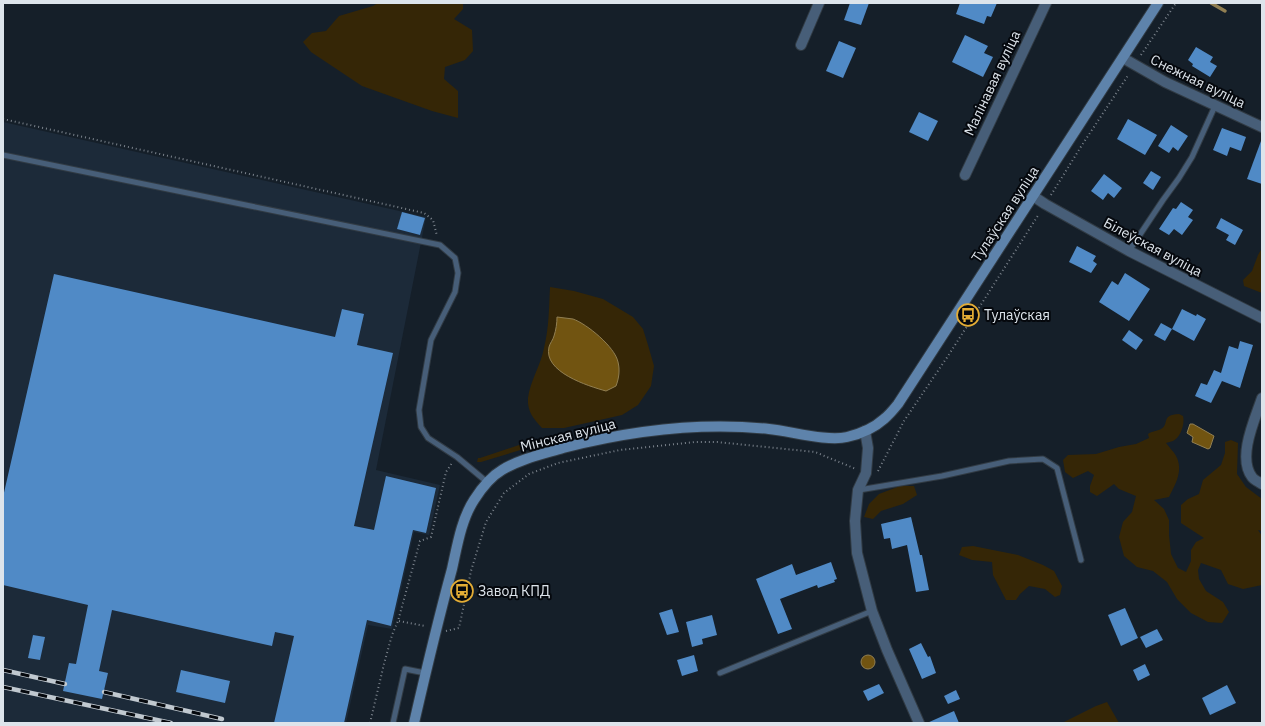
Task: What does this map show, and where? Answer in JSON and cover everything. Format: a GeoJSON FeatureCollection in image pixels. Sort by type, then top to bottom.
{"type":"FeatureCollection","features":[{"type":"Feature","properties":{"kind":"main road","name":"Тулаўская вуліца"},"geometry":{"type":"LineString","coordinates":[[865,431],[884,419],[898,404],[1158,3]]}},
{"type":"Feature","properties":{"kind":"main road","name":"Мінская вуліца"},"geometry":{"type":"LineString","coordinates":[[414,723],[425,673],[464,522],[473,502],[487,482],[501,471],[526,460],[584,443],[636,433],[690,428],[731,427],[768,429],[831,438],[846,438],[865,431]]}},
{"type":"Feature","properties":{"kind":"street"},"geometry":{"type":"LineString","coordinates":[[801,45],[819,3]]}},
{"type":"Feature","properties":{"kind":"street","name":"Малінавая вуліца"},"geometry":{"type":"LineString","coordinates":[[965,175],[1046,3]]}},
{"type":"Feature","properties":{"kind":"street","name":"Снежная вуліца"},"geometry":{"type":"LineString","coordinates":[[1123,58],[1215,106],[1262,127]]}},
{"type":"Feature","properties":{"kind":"street","name":"Білеўская вуліца"},"geometry":{"type":"LineString","coordinates":[[1033,196],[1129,251],[1262,318]]}},
{"type":"Feature","properties":{"kind":"street"},"geometry":{"type":"LineString","coordinates":[[1262,398],[1245,451],[1247,467],[1252,478],[1262,484]]}},
{"type":"Feature","properties":{"kind":"street"},"geometry":{"type":"LineString","coordinates":[[865,431],[868,448],[866,473],[858,490],[855,520],[857,553],[872,611],[887,650],[919,723]]}},
{"type":"Feature","properties":{"kind":"lane"},"geometry":{"type":"LineString","coordinates":[[1129,251],[1192,157],[1215,106]]}},
{"type":"Feature","properties":{"kind":"lane"},"geometry":{"type":"LineString","coordinates":[[3,155],[440,244],[455,258],[458,273],[455,292],[431,340],[419,410],[421,426],[428,438],[457,457],[487,482]]}},
{"type":"Feature","properties":{"kind":"lane"},"geometry":{"type":"LineString","coordinates":[[858,490],[942,476],[1009,461],[1043,459],[1058,468],[1081,560]]}},
{"type":"Feature","properties":{"kind":"lane"},"geometry":{"type":"LineString","coordinates":[[720,673],[872,611]]}},
{"type":"Feature","properties":{"kind":"lane"},"geometry":{"type":"LineString","coordinates":[[393,723],[405,669],[425,673]]}},
{"type":"Feature","properties":{"kind":"path"},"geometry":{"type":"LineString","coordinates":[[877,473],[904,421],[948,356],[1082,145],[1176,3]]}},
{"type":"Feature","properties":{"kind":"path"},"geometry":{"type":"LineString","coordinates":[[3,120],[424,213],[433,220],[440,244]]}},
{"type":"Feature","properties":{"kind":"path"},"geometry":{"type":"LineString","coordinates":[[445,631],[459,628],[471,571],[486,522],[504,493],[529,474],[558,463],[620,450],[695,442],[717,442],[815,452],[859,470]]}},
{"type":"Feature","properties":{"kind":"path"},"geometry":{"type":"LineString","coordinates":[[370,723],[392,635],[398,621],[420,541],[431,538],[446,472],[457,457]]}},
{"type":"Feature","properties":{"kind":"path"},"geometry":{"type":"LineString","coordinates":[[398,621],[425,626]]}},
{"type":"Feature","properties":{"kind":"shaded area"},"geometry":{"type":"Polygon","coordinates":[[[378,3],[463,3],[463,9],[454,19],[472,30],[473,51],[465,60],[445,67],[444,79],[458,91],[458,118],[432,111],[362,86],[311,52],[303,42],[312,33],[326,31],[339,16],[373,6],[378,3]]]}},
{"type":"Feature","properties":{"kind":"shaded area"},"geometry":{"type":"Polygon","coordinates":[[[3,122],[426,217],[376,470],[440,485],[429,535],[414,532],[392,629],[368,625],[346,723],[3,723],[3,122]],[[402,213],[398,229],[420,235],[424,218],[402,213]]]}},
{"type":"Feature","properties":{"kind":"shaded area"},"geometry":{"type":"Polygon","coordinates":[[[1262,248],[1262,293],[1244,286],[1243,280],[1252,271],[1262,248]]]}},
{"type":"Feature","properties":{"kind":"shaded area"},"geometry":{"type":"Polygon","coordinates":[[[550,287],[574,291],[603,299],[633,317],[643,329],[654,366],[651,386],[638,405],[622,415],[564,428],[542,428],[536,421],[530,411],[528,398],[531,385],[541,361],[546,340],[550,287]],[[555,334],[549,348],[557,369],[574,379],[593,387],[555,334]]]}},
{"type":"Feature","properties":{"kind":"shaded area"},"geometry":{"type":"Polygon","coordinates":[[[557,317],[573,319],[586,326],[600,337],[612,350],[616,356],[619,368],[616,386],[606,391],[589,386],[568,376],[553,364],[549,356],[549,347],[555,334],[557,317]]]}},
{"type":"Feature","properties":{"kind":"shaded area"},"geometry":{"type":"Polygon","coordinates":[[[1179,414],[1183,416],[1183,426],[1180,433],[1176,439],[1166,443],[1179,463],[1178,478],[1169,497],[1154,500],[1164,509],[1169,520],[1171,554],[1178,568],[1186,572],[1191,561],[1191,550],[1196,542],[1204,538],[1181,523],[1181,505],[1188,499],[1199,494],[1203,480],[1221,465],[1225,453],[1225,442],[1231,440],[1238,443],[1237,474],[1246,487],[1262,499],[1262,531],[1258,530],[1262,536],[1262,585],[1243,589],[1228,584],[1221,570],[1201,563],[1198,570],[1199,579],[1206,591],[1223,602],[1229,612],[1222,623],[1208,622],[1191,613],[1177,599],[1167,582],[1153,571],[1137,567],[1124,556],[1119,537],[1123,522],[1132,512],[1136,496],[1119,489],[1114,484],[1097,496],[1090,492],[1090,486],[1094,475],[1088,471],[1073,478],[1065,472],[1063,460],[1068,455],[1096,454],[1119,447],[1136,444],[1149,438],[1148,434],[1164,427],[1169,416],[1179,414]]]}},
{"type":"Feature","properties":{"kind":"shaded area"},"geometry":{"type":"Polygon","coordinates":[[[1190,424],[1193,424],[1214,436],[1210,448],[1208,449],[1192,442],[1193,437],[1187,433],[1190,424]]]}},
{"type":"Feature","properties":{"kind":"shaded area"},"geometry":{"type":"Polygon","coordinates":[[[522,444],[527,445],[527,448],[477,462],[478,458],[522,444]]]}},
{"type":"Feature","properties":{"kind":"shaded area"},"geometry":{"type":"Polygon","coordinates":[[[900,486],[914,486],[917,495],[903,504],[881,511],[873,519],[864,517],[869,504],[879,494],[900,486]]]}},
{"type":"Feature","properties":{"kind":"shaded area"},"geometry":{"type":"Polygon","coordinates":[[[973,546],[1018,555],[1054,571],[1062,586],[1060,595],[1055,597],[1045,589],[1029,586],[1016,600],[1006,600],[993,575],[992,562],[972,560],[959,555],[962,547],[973,546]]]}},
{"type":"Feature","properties":{"kind":"shaded area"},"geometry":{"type":"Polygon","coordinates":[[[868,655],[873,657],[875,662],[873,667],[868,669],[863,667],[861,662],[863,657],[868,655]]]}},
{"type":"Feature","properties":{"kind":"shaded area"},"geometry":{"type":"Polygon","coordinates":[[[1107,702],[1119,723],[1062,723],[1096,706],[1107,702]]]}},
{"type":"Feature","properties":{"kind":"building"},"geometry":{"type":"Polygon","coordinates":[[[850,3],[869,3],[861,25],[844,20],[850,3]]]}},
{"type":"Feature","properties":{"kind":"building"},"geometry":{"type":"Polygon","coordinates":[[[960,3],[997,3],[991,17],[987,16],[984,24],[956,14],[960,3]]]}},
{"type":"Feature","properties":{"kind":"building"},"geometry":{"type":"Polygon","coordinates":[[[965,35],[988,46],[984,53],[993,57],[983,77],[952,62],[965,35]]]}},
{"type":"Feature","properties":{"kind":"building"},"geometry":{"type":"Polygon","coordinates":[[[839,41],[856,48],[843,78],[826,71],[839,41]]]}},
{"type":"Feature","properties":{"kind":"building"},"geometry":{"type":"Polygon","coordinates":[[[1196,47],[1213,57],[1210,62],[1217,66],[1210,77],[1192,66],[1193,64],[1188,60],[1196,47]]]}},
{"type":"Feature","properties":{"kind":"building"},"geometry":{"type":"Polygon","coordinates":[[[919,112],[938,121],[928,141],[909,132],[919,112]]]}},
{"type":"Feature","properties":{"kind":"building"},"geometry":{"type":"Polygon","coordinates":[[[1128,119],[1157,135],[1145,155],[1117,139],[1128,119]]]}},
{"type":"Feature","properties":{"kind":"building"},"geometry":{"type":"Polygon","coordinates":[[[1171,125],[1188,136],[1178,151],[1173,147],[1169,153],[1158,146],[1171,125]]]}},
{"type":"Feature","properties":{"kind":"building"},"geometry":{"type":"Polygon","coordinates":[[[1222,128],[1246,137],[1241,151],[1230,147],[1227,156],[1213,150],[1222,128]]]}},
{"type":"Feature","properties":{"kind":"building"},"geometry":{"type":"Polygon","coordinates":[[[1262,141],[1262,184],[1247,179],[1262,141]]]}},
{"type":"Feature","properties":{"kind":"building"},"geometry":{"type":"Polygon","coordinates":[[[1151,171],[1161,177],[1153,190],[1143,183],[1151,171]]]}},
{"type":"Feature","properties":{"kind":"building"},"geometry":{"type":"Polygon","coordinates":[[[1104,174],[1122,188],[1114,198],[1108,193],[1103,200],[1091,191],[1104,174]]]}},
{"type":"Feature","properties":{"kind":"building"},"geometry":{"type":"Polygon","coordinates":[[[1181,202],[1193,210],[1188,217],[1193,220],[1182,235],[1174,229],[1169,235],[1159,229],[1173,208],[1176,209],[1181,202]]]}},
{"type":"Feature","properties":{"kind":"building"},"geometry":{"type":"Polygon","coordinates":[[[402,212],[425,218],[420,235],[397,229],[402,212]]]}},
{"type":"Feature","properties":{"kind":"building"},"geometry":{"type":"Polygon","coordinates":[[[1221,218],[1243,230],[1235,245],[1226,240],[1229,235],[1216,228],[1221,218]]]}},
{"type":"Feature","properties":{"kind":"building"},"geometry":{"type":"Polygon","coordinates":[[[1077,246],[1096,256],[1093,261],[1097,264],[1091,273],[1069,262],[1077,246]]]}},
{"type":"Feature","properties":{"kind":"building"},"geometry":{"type":"Polygon","coordinates":[[[1125,273],[1150,289],[1129,321],[1099,302],[1112,281],[1118,285],[1125,273]]]}},
{"type":"Feature","properties":{"kind":"building"},"geometry":{"type":"Polygon","coordinates":[[[54,274],[335,337],[342,309],[364,314],[357,345],[393,353],[354,526],[374,530],[386,476],[436,488],[426,533],[413,530],[391,626],[367,620],[344,723],[274,723],[294,636],[275,632],[272,646],[112,610],[99,671],[108,673],[102,699],[63,691],[69,663],[76,664],[88,605],[3,585],[3,497],[54,274]]]}},
{"type":"Feature","properties":{"kind":"building"},"geometry":{"type":"Polygon","coordinates":[[[1182,309],[1206,319],[1194,341],[1172,329],[1182,309]]]}},
{"type":"Feature","properties":{"kind":"building"},"geometry":{"type":"Polygon","coordinates":[[[1161,323],[1172,329],[1165,341],[1154,335],[1161,323]]]}},
{"type":"Feature","properties":{"kind":"building"},"geometry":{"type":"Polygon","coordinates":[[[1129,330],[1143,340],[1136,350],[1122,340],[1129,330]]]}},
{"type":"Feature","properties":{"kind":"building"},"geometry":{"type":"Polygon","coordinates":[[[1240,341],[1253,345],[1240,388],[1222,381],[1211,403],[1195,396],[1201,383],[1207,385],[1214,370],[1221,373],[1229,346],[1238,349],[1240,341]]]}},
{"type":"Feature","properties":{"kind":"building"},"geometry":{"type":"Polygon","coordinates":[[[911,517],[920,555],[922,555],[929,590],[916,592],[907,545],[892,549],[890,538],[884,539],[881,524],[911,517]]]}},
{"type":"Feature","properties":{"kind":"building"},"geometry":{"type":"Polygon","coordinates":[[[831,562],[837,579],[834,580],[835,582],[818,588],[817,585],[780,599],[792,629],[778,634],[756,579],[792,564],[796,575],[831,562]]]}},
{"type":"Feature","properties":{"kind":"building"},"geometry":{"type":"Polygon","coordinates":[[[1125,608],[1138,638],[1121,646],[1108,615],[1125,608]]]}},
{"type":"Feature","properties":{"kind":"building"},"geometry":{"type":"Polygon","coordinates":[[[672,609],[679,632],[667,635],[659,613],[672,609]]]}},
{"type":"Feature","properties":{"kind":"building"},"geometry":{"type":"Polygon","coordinates":[[[712,615],[717,635],[702,639],[703,644],[692,647],[686,622],[712,615]]]}},
{"type":"Feature","properties":{"kind":"building"},"geometry":{"type":"Polygon","coordinates":[[[1157,629],[1163,640],[1146,648],[1140,637],[1157,629]]]}},
{"type":"Feature","properties":{"kind":"building"},"geometry":{"type":"Polygon","coordinates":[[[33,635],[45,637],[40,660],[28,658],[33,635]]]}},
{"type":"Feature","properties":{"kind":"building"},"geometry":{"type":"Polygon","coordinates":[[[921,643],[928,657],[930,656],[936,673],[922,679],[909,649],[921,643]]]}},
{"type":"Feature","properties":{"kind":"building"},"geometry":{"type":"Polygon","coordinates":[[[694,655],[698,671],[682,676],[677,660],[694,655]]]}},
{"type":"Feature","properties":{"kind":"building"},"geometry":{"type":"Polygon","coordinates":[[[1145,664],[1150,675],[1138,681],[1133,670],[1145,664]]]}},
{"type":"Feature","properties":{"kind":"building"},"geometry":{"type":"Polygon","coordinates":[[[181,670],[230,681],[225,703],[176,692],[181,670]]]}},
{"type":"Feature","properties":{"kind":"building"},"geometry":{"type":"Polygon","coordinates":[[[879,684],[884,693],[868,701],[863,691],[879,684]]]}},
{"type":"Feature","properties":{"kind":"building"},"geometry":{"type":"Polygon","coordinates":[[[1227,685],[1236,703],[1210,715],[1202,698],[1227,685]]]}},
{"type":"Feature","properties":{"kind":"building"},"geometry":{"type":"Polygon","coordinates":[[[956,690],[960,699],[948,704],[944,696],[956,690]]]}},
{"type":"Feature","properties":{"kind":"building"},"geometry":{"type":"Polygon","coordinates":[[[954,711],[959,723],[927,723],[954,711]]]}},
{"type":"Feature","properties":{"kind":"waterway"},"geometry":{"type":"LineString","coordinates":[[1211,3],[1225,11]]}},
{"type":"Feature","properties":{"kind":"railway"},"geometry":{"type":"LineString","coordinates":[[3,670],[65,684]]}},
{"type":"Feature","properties":{"kind":"railway"},"geometry":{"type":"LineString","coordinates":[[3,687],[171,723]]}},
{"type":"Feature","properties":{"kind":"railway"},"geometry":{"type":"LineString","coordinates":[[104,692],[222,719]]}},
{"type":"Feature","properties":{"kind":"place","name":"Тулаўская"},"geometry":{"type":"Point","coordinates":[968,315]}},
{"type":"Feature","properties":{"kind":"place","name":"Завод КПД"},"geometry":{"type":"Point","coordinates":[462,591]}}]}
